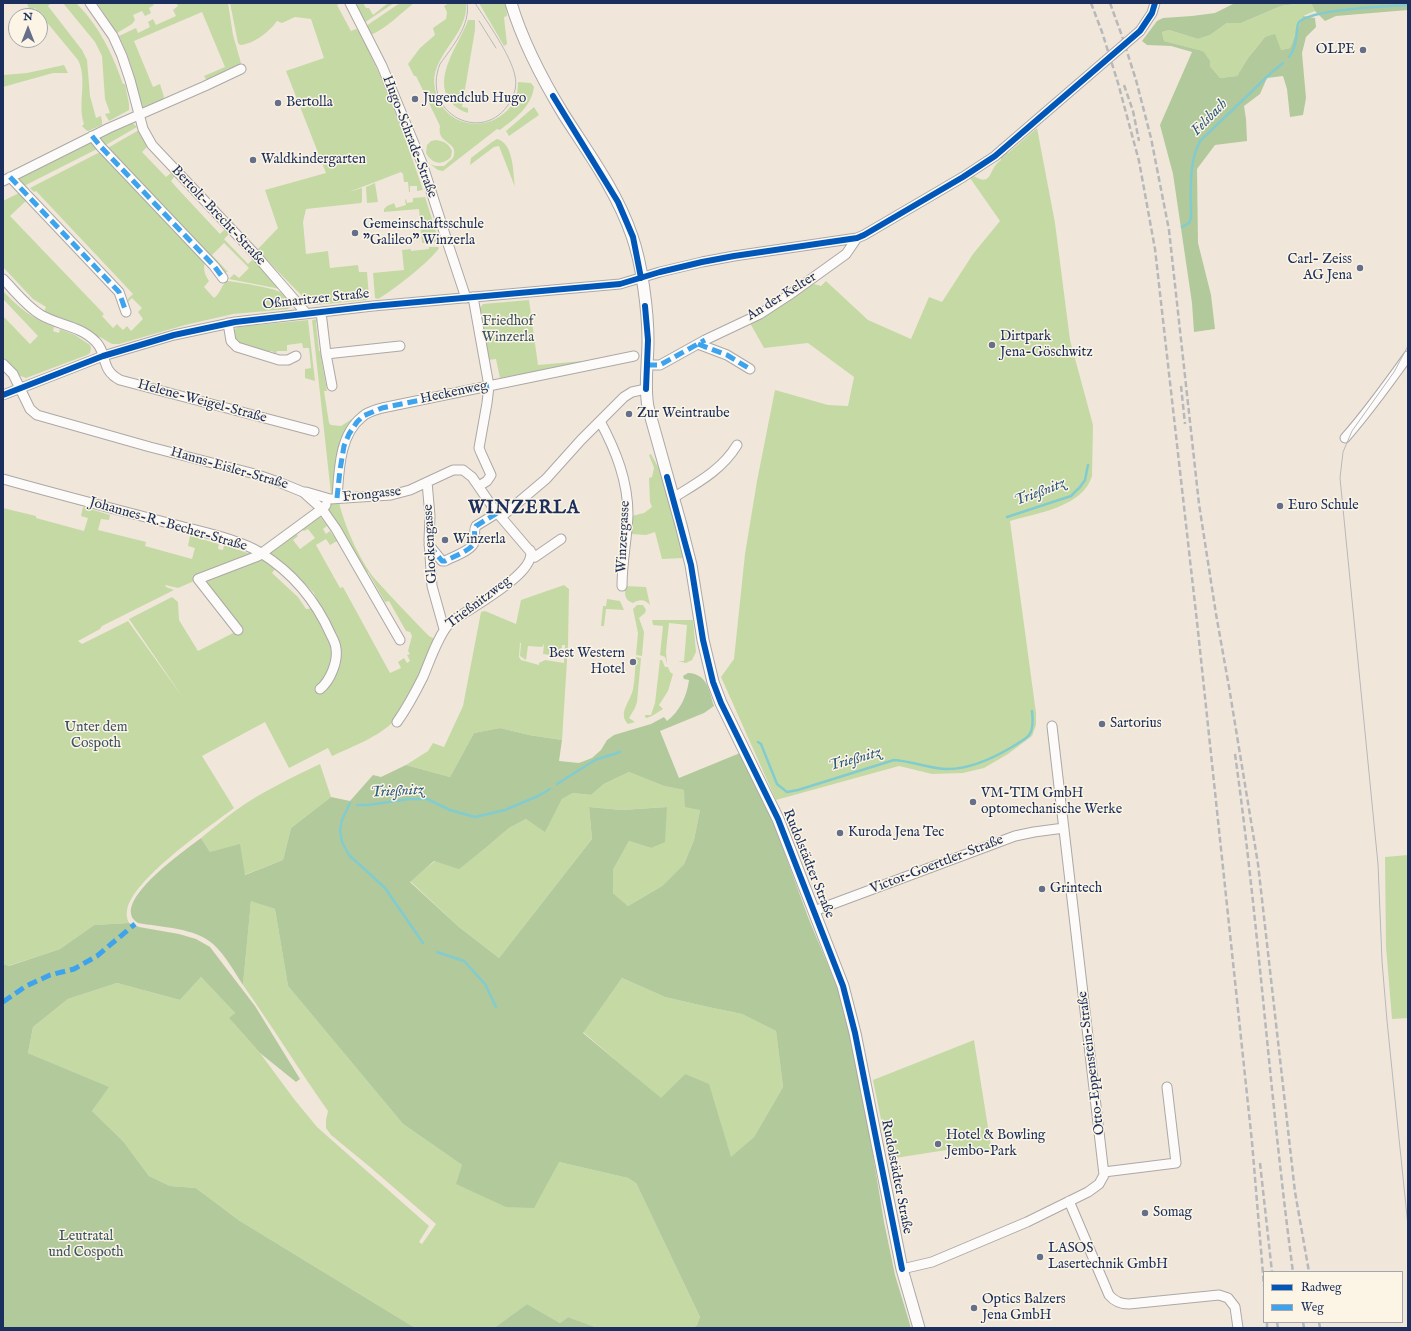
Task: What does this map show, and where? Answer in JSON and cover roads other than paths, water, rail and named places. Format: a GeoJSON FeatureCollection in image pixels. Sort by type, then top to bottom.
{"type":"FeatureCollection","features":[{"type":"Feature","properties":{"kind":"street","name":"Bertolt-Brecht-Straße"},"geometry":{"type":"LineString","coordinates":[[90,3],[113,36],[122,56],[130,80],[142,130],[152,145],[254,253],[306,313]]}},
{"type":"Feature","properties":{"kind":"street","name":"Hugo-Schrade-Straße"},"geometry":{"type":"LineString","coordinates":[[350,3],[382,66],[422,163],[469,297],[489,386],[488,401],[479,448],[491,475],[487,481],[479,486]]}},
{"type":"Feature","properties":{"kind":"street","name":"Rudolstädter Straße"},"geometry":{"type":"LineString","coordinates":[[511,3],[526,45],[537,68],[618,202],[633,237],[641,278],[647,323],[648,340],[646,389],[648,407],[691,565],[705,646],[713,682],[721,703],[778,819],[843,986],[855,1033],[902,1269],[919,1328]]}},
{"type":"Feature","properties":{"kind":"street"},"geometry":{"type":"LineString","coordinates":[[857,238],[963,177],[995,156],[1140,31],[1152,13],[1155,3]]}},
{"type":"Feature","properties":{"kind":"street"},"geometry":{"type":"LineString","coordinates":[[126,312],[119,292],[7,179],[92,136],[241,69]]}},
{"type":"Feature","properties":{"kind":"street"},"geometry":{"type":"LineString","coordinates":[[92,136],[214,266],[223,278]]}},
{"type":"Feature","properties":{"kind":"street","name":"Oßmaritzer Straße"},"geometry":{"type":"LineString","coordinates":[[3,395],[103,356],[174,335],[228,323],[306,313],[620,284],[686,265],[734,256],[857,238]]}},
{"type":"Feature","properties":{"kind":"street","name":"An der Kelter"},"geometry":{"type":"LineString","coordinates":[[647,365],[660,365],[698,344],[760,314],[846,254],[857,238]]}},
{"type":"Feature","properties":{"kind":"street"},"geometry":{"type":"LineString","coordinates":[[3,279],[29,306],[42,315],[72,326],[96,341],[101,348],[103,356]]}},
{"type":"Feature","properties":{"kind":"street"},"geometry":{"type":"LineString","coordinates":[[321,312],[326,354],[332,386]]}},
{"type":"Feature","properties":{"kind":"street"},"geometry":{"type":"LineString","coordinates":[[228,323],[231,341],[237,347],[279,360],[288,360],[296,356]]}},
{"type":"Feature","properties":{"kind":"street"},"geometry":{"type":"LineString","coordinates":[[698,344],[727,355],[750,369]]}},
{"type":"Feature","properties":{"kind":"street"},"geometry":{"type":"LineString","coordinates":[[326,354],[400,346]]}},
{"type":"Feature","properties":{"kind":"street","name":"Helene-Weigel-Straße"},"geometry":{"type":"LineString","coordinates":[[103,356],[104,363],[110,372],[120,380],[314,431]]}},
{"type":"Feature","properties":{"kind":"street","name":"Heckenweg"},"geometry":{"type":"LineString","coordinates":[[333,499],[344,446],[349,434],[363,416],[382,408],[634,356]]}},
{"type":"Feature","properties":{"kind":"street"},"geometry":{"type":"LineString","coordinates":[[1345,438],[1354,429],[1408,356]]}},
{"type":"Feature","properties":{"kind":"street"},"geometry":{"type":"LineString","coordinates":[[3,364],[13,374],[20,388]]}},
{"type":"Feature","properties":{"kind":"street","name":"Hanns-Eisler-Straße"},"geometry":{"type":"LineString","coordinates":[[20,388],[30,409],[37,415],[150,447],[255,474],[303,492],[322,509],[336,529],[400,640]]}},
{"type":"Feature","properties":{"kind":"street"},"geometry":{"type":"LineString","coordinates":[[429,545],[442,561],[445,561],[471,548],[474,542],[474,530],[476,526],[499,515],[546,479],[581,440],[617,404],[632,392],[646,389]]}},
{"type":"Feature","properties":{"kind":"street","name":"Winzergasse"},"geometry":{"type":"LineString","coordinates":[[600,421],[616,455],[624,479],[627,496],[627,523],[622,586]]}},
{"type":"Feature","properties":{"kind":"street"},"geometry":{"type":"LineString","coordinates":[[673,498],[720,467],[731,455],[737,445]]}},
{"type":"Feature","properties":{"kind":"street","name":"Frongasse"},"geometry":{"type":"LineString","coordinates":[[238,630],[198,580],[262,553],[322,509],[333,499],[391,495],[410,490],[458,469],[467,472],[479,486],[499,515]]}},
{"type":"Feature","properties":{"kind":"street","name":"Johannes-R.-Becher-Straße"},"geometry":{"type":"LineString","coordinates":[[3,480],[210,534],[248,546],[262,553],[279,566],[310,597],[320,613],[336,648],[336,658],[329,680],[326,685],[320,689]]}},
{"type":"Feature","properties":{"kind":"street","name":"Glockengasse"},"geometry":{"type":"LineString","coordinates":[[427,482],[430,516],[429,545],[432,589],[444,629]]}},
{"type":"Feature","properties":{"kind":"street"},"geometry":{"type":"LineString","coordinates":[[303,492],[333,499]]}},
{"type":"Feature","properties":{"kind":"street"},"geometry":{"type":"LineString","coordinates":[[499,515],[535,557],[561,539]]}},
{"type":"Feature","properties":{"kind":"street","name":"Trießnitzweg"},"geometry":{"type":"LineString","coordinates":[[397,722],[415,693],[444,629],[455,619],[491,597],[511,580],[528,562],[531,557],[530,550]]}},
{"type":"Feature","properties":{"kind":"street","name":"Otto-Eppenstein-Straße"},"geometry":{"type":"LineString","coordinates":[[1052,726],[1104,1172]]}},
{"type":"Feature","properties":{"kind":"street","name":"Victor-Goerttler-Straße"},"geometry":{"type":"LineString","coordinates":[[814,911],[1015,836],[1064,828]]}},
{"type":"Feature","properties":{"kind":"street"},"geometry":{"type":"LineString","coordinates":[[902,1269],[932,1262],[1027,1222],[1069,1200],[1088,1192],[1099,1184],[1103,1178],[1104,1172],[1176,1163],[1167,1087]]}},
{"type":"Feature","properties":{"kind":"street"},"geometry":{"type":"LineString","coordinates":[[1069,1200],[1109,1295],[1114,1300],[1128,1304],[1208,1295],[1224,1296],[1230,1300],[1235,1307],[1238,1328]]}},
{"type":"Feature","properties":{"kind":"waterway","name":"Felsbach"},"geometry":{"type":"LineString","coordinates":[[1289,57],[1296,42],[1298,24],[1306,18],[1333,11],[1408,5]]}},
{"type":"Feature","properties":{"kind":"waterway","name":"Felsbach"},"geometry":{"type":"LineString","coordinates":[[1182,227],[1189,223],[1191,218],[1192,169],[1196,150],[1200,141],[1283,63]]}},
{"type":"Feature","properties":{"kind":"waterway","name":"Trießnitz"},"geometry":{"type":"LineString","coordinates":[[1007,517],[1071,496],[1085,480],[1088,465]]}},
{"type":"Feature","properties":{"kind":"waterway","name":"Trießnitz"},"geometry":{"type":"LineString","coordinates":[[758,742],[761,744],[777,784],[787,792],[798,790],[894,760],[945,769],[954,769],[973,765],[1000,754],[1026,738],[1031,733],[1033,721],[1032,711]]}},
{"type":"Feature","properties":{"kind":"waterway","name":"Trießnitz"},"geometry":{"type":"LineString","coordinates":[[557,784],[595,760],[620,752]]}},
{"type":"Feature","properties":{"kind":"waterway","name":"Trießnitz"},"geometry":{"type":"LineString","coordinates":[[357,805],[368,805],[409,799],[427,799],[450,810],[475,817],[505,810],[538,796],[550,789]]}},
{"type":"Feature","properties":{"kind":"waterway","name":"Trießnitz"},"geometry":{"type":"LineString","coordinates":[[350,803],[342,820],[340,830],[342,842],[349,855],[385,888],[423,943]]}},
{"type":"Feature","properties":{"kind":"waterway","name":"Trießnitz"},"geometry":{"type":"LineString","coordinates":[[437,952],[464,961],[485,984],[496,1007]]}},
{"type":"Feature","properties":{"kind":"tram line"},"geometry":{"type":"LineString","coordinates":[[467,3],[466,19],[460,35],[440,64],[436,82],[439,97],[447,110],[458,118],[471,122],[485,122],[499,115],[510,102],[516,83],[509,58],[475,3]]}},
{"type":"Feature","properties":{"kind":"tram line"},"geometry":{"type":"LineString","coordinates":[[479,21],[496,48]]}},
{"type":"Feature","properties":{"kind":"tram line"},"geometry":{"type":"LineString","coordinates":[[1408,346],[1394,372],[1352,431],[1343,452],[1340,478],[1378,864],[1382,961],[1408,1226]]}},
{"type":"Feature","properties":{"kind":"railway"},"geometry":{"type":"LineString","coordinates":[[1091,3],[1118,83],[1139,161],[1155,249],[1198,631],[1252,1142],[1263,1274]]}},
{"type":"Feature","properties":{"kind":"railway"},"geometry":{"type":"LineString","coordinates":[[1110,3],[1136,80],[1151,138],[1169,230],[1199,504],[1258,864],[1295,1192],[1309,1271]]}},
{"type":"Feature","properties":{"kind":"railway"},"geometry":{"type":"LineString","coordinates":[[1124,85],[1133,111],[1139,141]]}},
{"type":"Feature","properties":{"kind":"railway"},"geometry":{"type":"LineString","coordinates":[[1181,386],[1185,424]]}},
{"type":"Feature","properties":{"kind":"railway"},"geometry":{"type":"LineString","coordinates":[[1235,754],[1251,883],[1293,1271]]}},
{"type":"Feature","properties":{"kind":"railway"},"geometry":{"type":"LineString","coordinates":[[1260,1163],[1272,1271]]}},
{"type":"Feature","properties":{"kind":"railway"},"geometry":{"type":"LineString","coordinates":[[1267,1323],[1267,1328]]}},
{"type":"Feature","properties":{"kind":"railway"},"geometry":{"type":"LineString","coordinates":[[1277,1323],[1278,1328]]}},
{"type":"Feature","properties":{"kind":"railway"},"geometry":{"type":"LineString","coordinates":[[1303,1323],[1304,1328]]}},
{"type":"Feature","properties":{"kind":"railway"},"geometry":{"type":"LineString","coordinates":[[1319,1323],[1320,1328]]}},
{"type":"Feature","properties":{"kind":"place","name":"OLPE"},"geometry":{"type":"Point","coordinates":[1363,50]}},
{"type":"Feature","properties":{"kind":"place","name":"Jugendclub Hugo"},"geometry":{"type":"Point","coordinates":[415,99]}},
{"type":"Feature","properties":{"kind":"place","name":"Bertolla"},"geometry":{"type":"Point","coordinates":[278,103]}},
{"type":"Feature","properties":{"kind":"place","name":"Waldkindergarten"},"geometry":{"type":"Point","coordinates":[253,160]}},
{"type":"Feature","properties":{"kind":"place","name":"Gemeinschaftsschule \"Galileo\" Winzerla"},"geometry":{"type":"Point","coordinates":[355,233]}},
{"type":"Feature","properties":{"kind":"place","name":"Carl- Zeiss AG Jena"},"geometry":{"type":"Point","coordinates":[1360,268]}},
{"type":"Feature","properties":{"kind":"place","name":"Dirtpark Jena-Göschwitz"},"geometry":{"type":"Point","coordinates":[992,345]}},
{"type":"Feature","properties":{"kind":"place","name":"Zur Weintraube"},"geometry":{"type":"Point","coordinates":[629,414]}},
{"type":"Feature","properties":{"kind":"place","name":"Euro Schule"},"geometry":{"type":"Point","coordinates":[1280,506]}},
{"type":"Feature","properties":{"kind":"place","name":"Winzerla"},"geometry":{"type":"Point","coordinates":[445,540]}},
{"type":"Feature","properties":{"kind":"place","name":"Best Western Hotel"},"geometry":{"type":"Point","coordinates":[633,662]}},
{"type":"Feature","properties":{"kind":"place","name":"Sartorius"},"geometry":{"type":"Point","coordinates":[1102,724]}},
{"type":"Feature","properties":{"kind":"place","name":"VM-TIM GmbH optomechanische Werke"},"geometry":{"type":"Point","coordinates":[973,802]}},
{"type":"Feature","properties":{"kind":"place","name":"Kuroda Jena Tec"},"geometry":{"type":"Point","coordinates":[840,833]}},
{"type":"Feature","properties":{"kind":"place","name":"Grintech"},"geometry":{"type":"Point","coordinates":[1042,889]}},
{"type":"Feature","properties":{"kind":"place","name":"Hotel & Bowling Jembo-Park"},"geometry":{"type":"Point","coordinates":[938,1144]}},
{"type":"Feature","properties":{"kind":"place","name":"Somag"},"geometry":{"type":"Point","coordinates":[1145,1213]}},
{"type":"Feature","properties":{"kind":"place","name":"LASOS Lasertechnik GmbH"},"geometry":{"type":"Point","coordinates":[1040,1257]}},
{"type":"Feature","properties":{"kind":"place","name":"Optics Balzers Jena GmbH"},"geometry":{"type":"Point","coordinates":[974,1308]}},
{"type":"Feature","properties":{"kind":"district","name":"WINZERLA"},"geometry":{"type":"Point","coordinates":[524,509]}},
{"type":"Feature","properties":{"kind":"park label","name":"Friedhof Winzerla"},"geometry":{"type":"Point","coordinates":[508,330]}},
{"type":"Feature","properties":{"kind":"park label","name":"Unter dem Cospoth"},"geometry":{"type":"Point","coordinates":[96,736]}},
{"type":"Feature","properties":{"kind":"park label","name":"Leutratal und Cospoth"},"geometry":{"type":"Point","coordinates":[86,1246]}}]}
